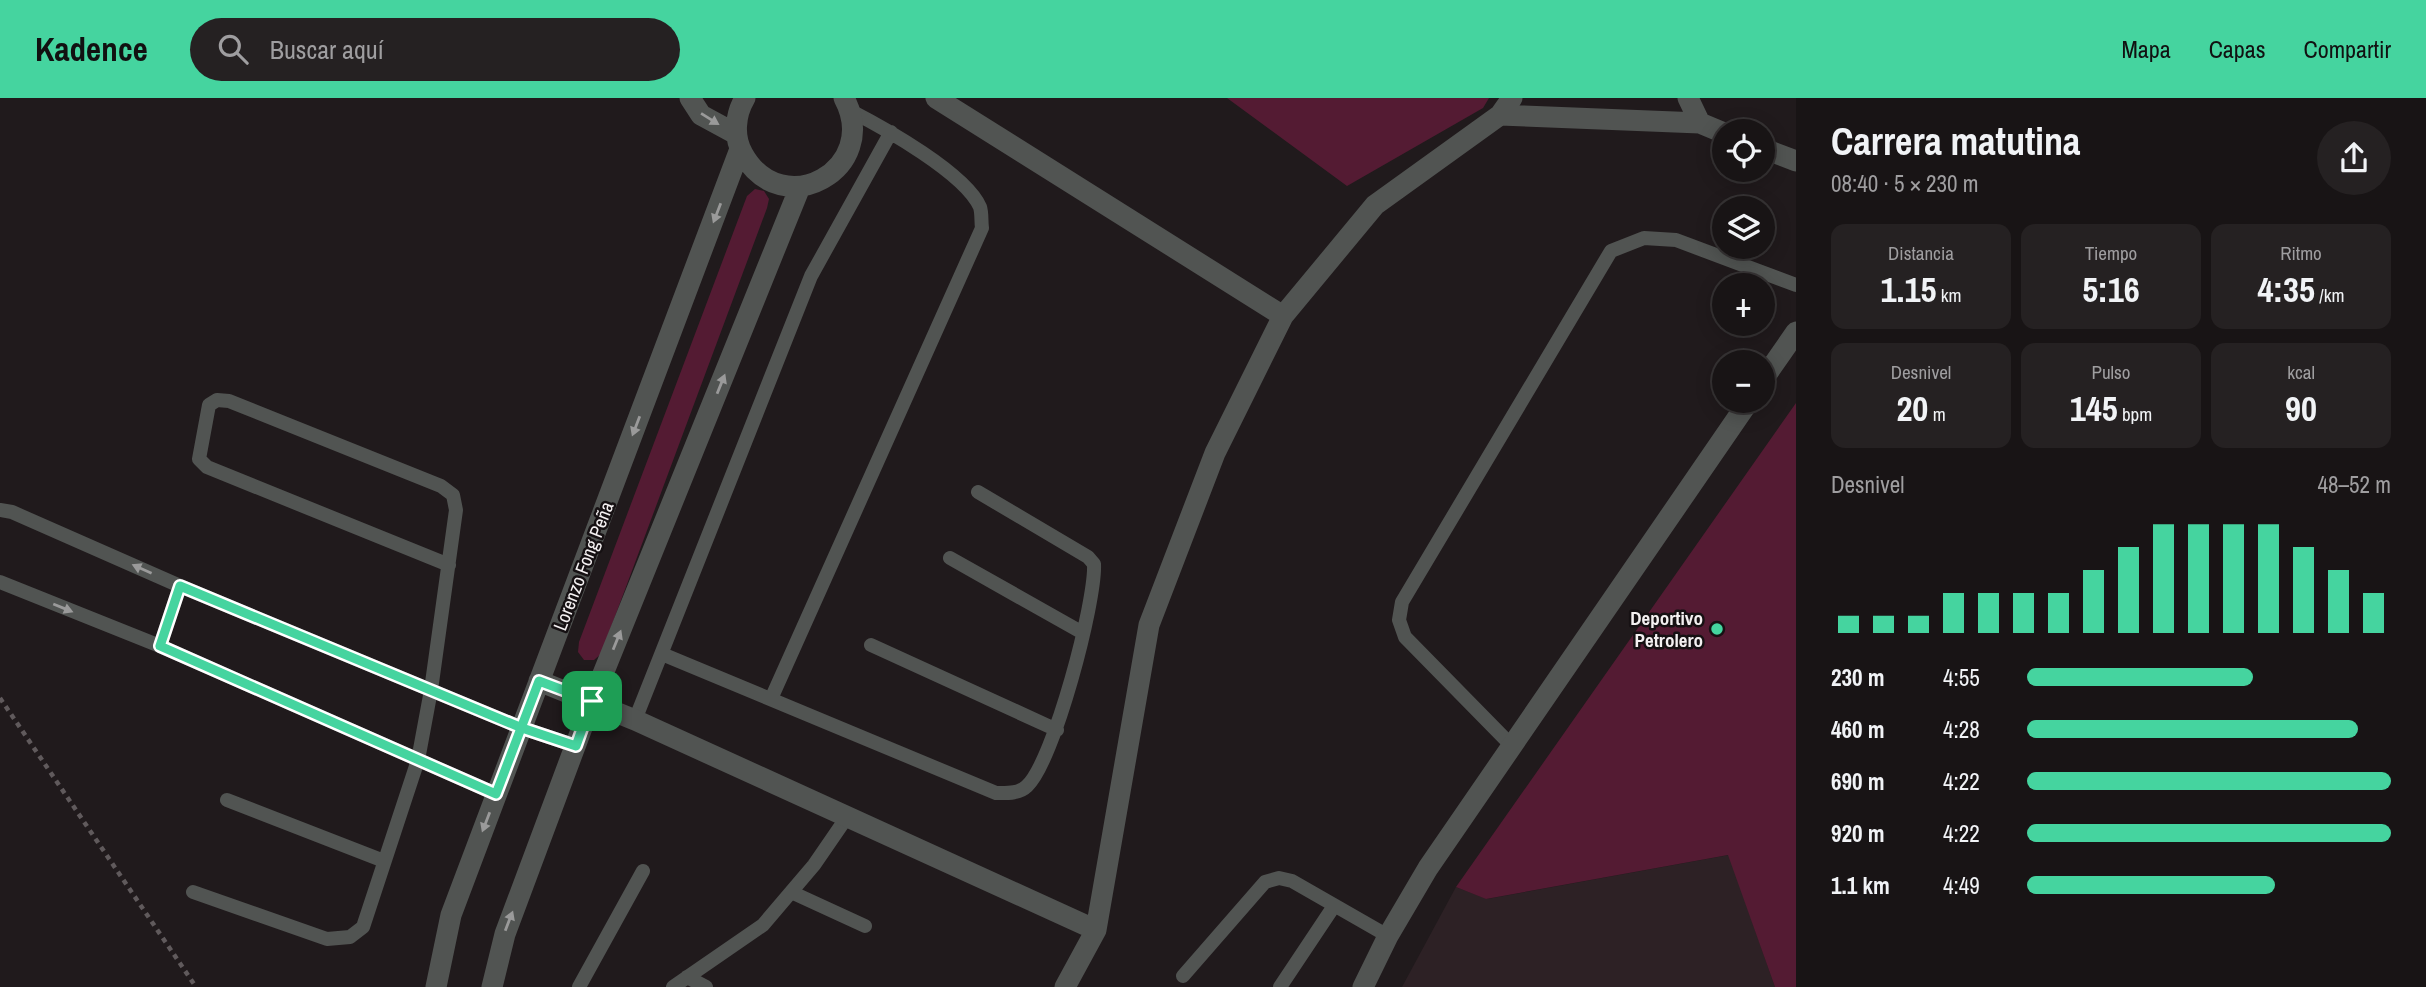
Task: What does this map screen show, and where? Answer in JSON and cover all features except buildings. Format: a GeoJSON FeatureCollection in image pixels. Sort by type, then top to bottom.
{"type":"FeatureCollection","features":[{"type":"Feature","properties":{"kind":"street"},"geometry":{"type":"LineString","coordinates":[[690,98],[701,115],[738,142],[749,166],[763,178],[781,185],[800,187],[820,181],[837,169],[848,152],[853,132],[847,105]]}},
{"type":"Feature","properties":{"kind":"street","name":"Lorenzo Fong Peña"},"geometry":{"type":"LineString","coordinates":[[436,987],[451,915],[738,142],[737,119],[745,98]]}},
{"type":"Feature","properties":{"kind":"street"},"geometry":{"type":"LineString","coordinates":[[936,98],[1283,316]]}},
{"type":"Feature","properties":{"kind":"street"},"geometry":{"type":"LineString","coordinates":[[1688,98],[1700,123]]}},
{"type":"Feature","properties":{"kind":"street"},"geometry":{"type":"LineString","coordinates":[[1065,987],[1096,930],[1149,625],[1215,453],[1283,316],[1375,205],[1506,106],[1700,123],[1712,128]]}},
{"type":"Feature","properties":{"kind":"street"},"geometry":{"type":"LineString","coordinates":[[1775,153],[1796,161]]}},
{"type":"Feature","properties":{"kind":"street"},"geometry":{"type":"LineString","coordinates":[[492,987],[505,934],[592,701],[800,187]]}},
{"type":"Feature","properties":{"kind":"street"},"geometry":{"type":"LineString","coordinates":[[1775,362],[1796,332]]}},
{"type":"Feature","properties":{"kind":"street"},"geometry":{"type":"LineString","coordinates":[[1363,987],[1388,936],[1428,868],[1741,413]]}},
{"type":"Feature","properties":{"kind":"street"},"geometry":{"type":"LineString","coordinates":[[539,681],[635,720],[1096,930]]}},
{"type":"Feature","properties":{"kind":"lane"},"geometry":{"type":"LineString","coordinates":[[771,699],[982,228],[981,208],[970,192],[891,132],[847,105]]}},
{"type":"Feature","properties":{"kind":"lane"},"geometry":{"type":"LineString","coordinates":[[635,720],[811,276],[891,132]]}},
{"type":"Feature","properties":{"kind":"lane"},"geometry":{"type":"LineString","coordinates":[[1511,745],[1405,637],[1399,620],[1402,603],[1611,251],[1644,238],[1676,240],[1796,285]]}},
{"type":"Feature","properties":{"kind":"lane"},"geometry":{"type":"LineString","coordinates":[[193,892],[327,939],[349,937],[363,926],[418,760],[431,690],[449,565],[456,510],[453,495],[441,486],[229,401],[217,400],[209,405],[199,448],[199,459],[207,467],[449,565]]}},
{"type":"Feature","properties":{"kind":"lane"},"geometry":{"type":"LineString","coordinates":[[662,654],[996,793],[1013,793],[1028,786],[1057,730],[1083,633],[1094,564],[1088,557],[978,492]]}},
{"type":"Feature","properties":{"kind":"lane"},"geometry":{"type":"LineString","coordinates":[[0,510],[12,512],[180,586],[522,728],[576,746]]}},
{"type":"Feature","properties":{"kind":"lane"},"geometry":{"type":"LineString","coordinates":[[950,558],[1083,633]]}},
{"type":"Feature","properties":{"kind":"lane"},"geometry":{"type":"LineString","coordinates":[[0,582],[160,646],[496,794]]}},
{"type":"Feature","properties":{"kind":"lane"},"geometry":{"type":"LineString","coordinates":[[160,646],[180,586]]}},
{"type":"Feature","properties":{"kind":"lane"},"geometry":{"type":"LineString","coordinates":[[871,645],[1057,730]]}},
{"type":"Feature","properties":{"kind":"lane"},"geometry":{"type":"LineString","coordinates":[[227,800],[384,861]]}},
{"type":"Feature","properties":{"kind":"lane"},"geometry":{"type":"LineString","coordinates":[[673,987],[762,925],[814,865],[846,817]]}},
{"type":"Feature","properties":{"kind":"lane"},"geometry":{"type":"LineString","coordinates":[[579,987],[643,871]]}},
{"type":"Feature","properties":{"kind":"lane"},"geometry":{"type":"LineString","coordinates":[[1183,976],[1265,882],[1279,878],[1292,881],[1388,936]]}},
{"type":"Feature","properties":{"kind":"lane"},"geometry":{"type":"LineString","coordinates":[[791,892],[865,926]]}},
{"type":"Feature","properties":{"kind":"lane"},"geometry":{"type":"LineString","coordinates":[[1280,987],[1334,906]]}},
{"type":"Feature","properties":{"kind":"lane"},"geometry":{"type":"LineString","coordinates":[[687,977],[706,987]]}},
{"type":"Feature","properties":{"kind":"path"},"geometry":{"type":"LineString","coordinates":[[0,698],[196,987]]}},
{"type":"Feature","properties":{"kind":"shaded area"},"geometry":{"type":"Polygon","coordinates":[[[1227,98],[1489,98],[1483,108],[1347,186],[1227,98]]]}},
{"type":"Feature","properties":{"kind":"shaded area"},"geometry":{"type":"Polygon","coordinates":[[[755,189],[764,191],[769,199],[767,208],[601,654],[594,660],[584,660],[578,652],[579,642],[747,196],[755,189]]]}},
{"type":"Feature","properties":{"kind":"shaded area","name":"Deportivo Petrolero"},"geometry":{"type":"Polygon","coordinates":[[[1796,403],[1796,987],[1775,987],[1728,855],[1486,899],[1456,887],[1796,403]]]}},
{"type":"Feature","properties":{"kind":"shaded area"},"geometry":{"type":"Polygon","coordinates":[[[1729,855],[1775,987],[1402,987],[1456,887],[1487,899],[1729,855]]]}},
{"type":"Feature","properties":{"kind":"place","name":"Deportivo Petrolero"},"geometry":{"type":"Point","coordinates":[1717,629]}},
{"type":"Feature","properties":{"kind":"route"},"geometry":{"type":"LineString","coordinates":[[592,701],[539,681],[522,728],[496,794],[160,646],[180,586],[522,728],[576,746],[592,701]]}}]}
